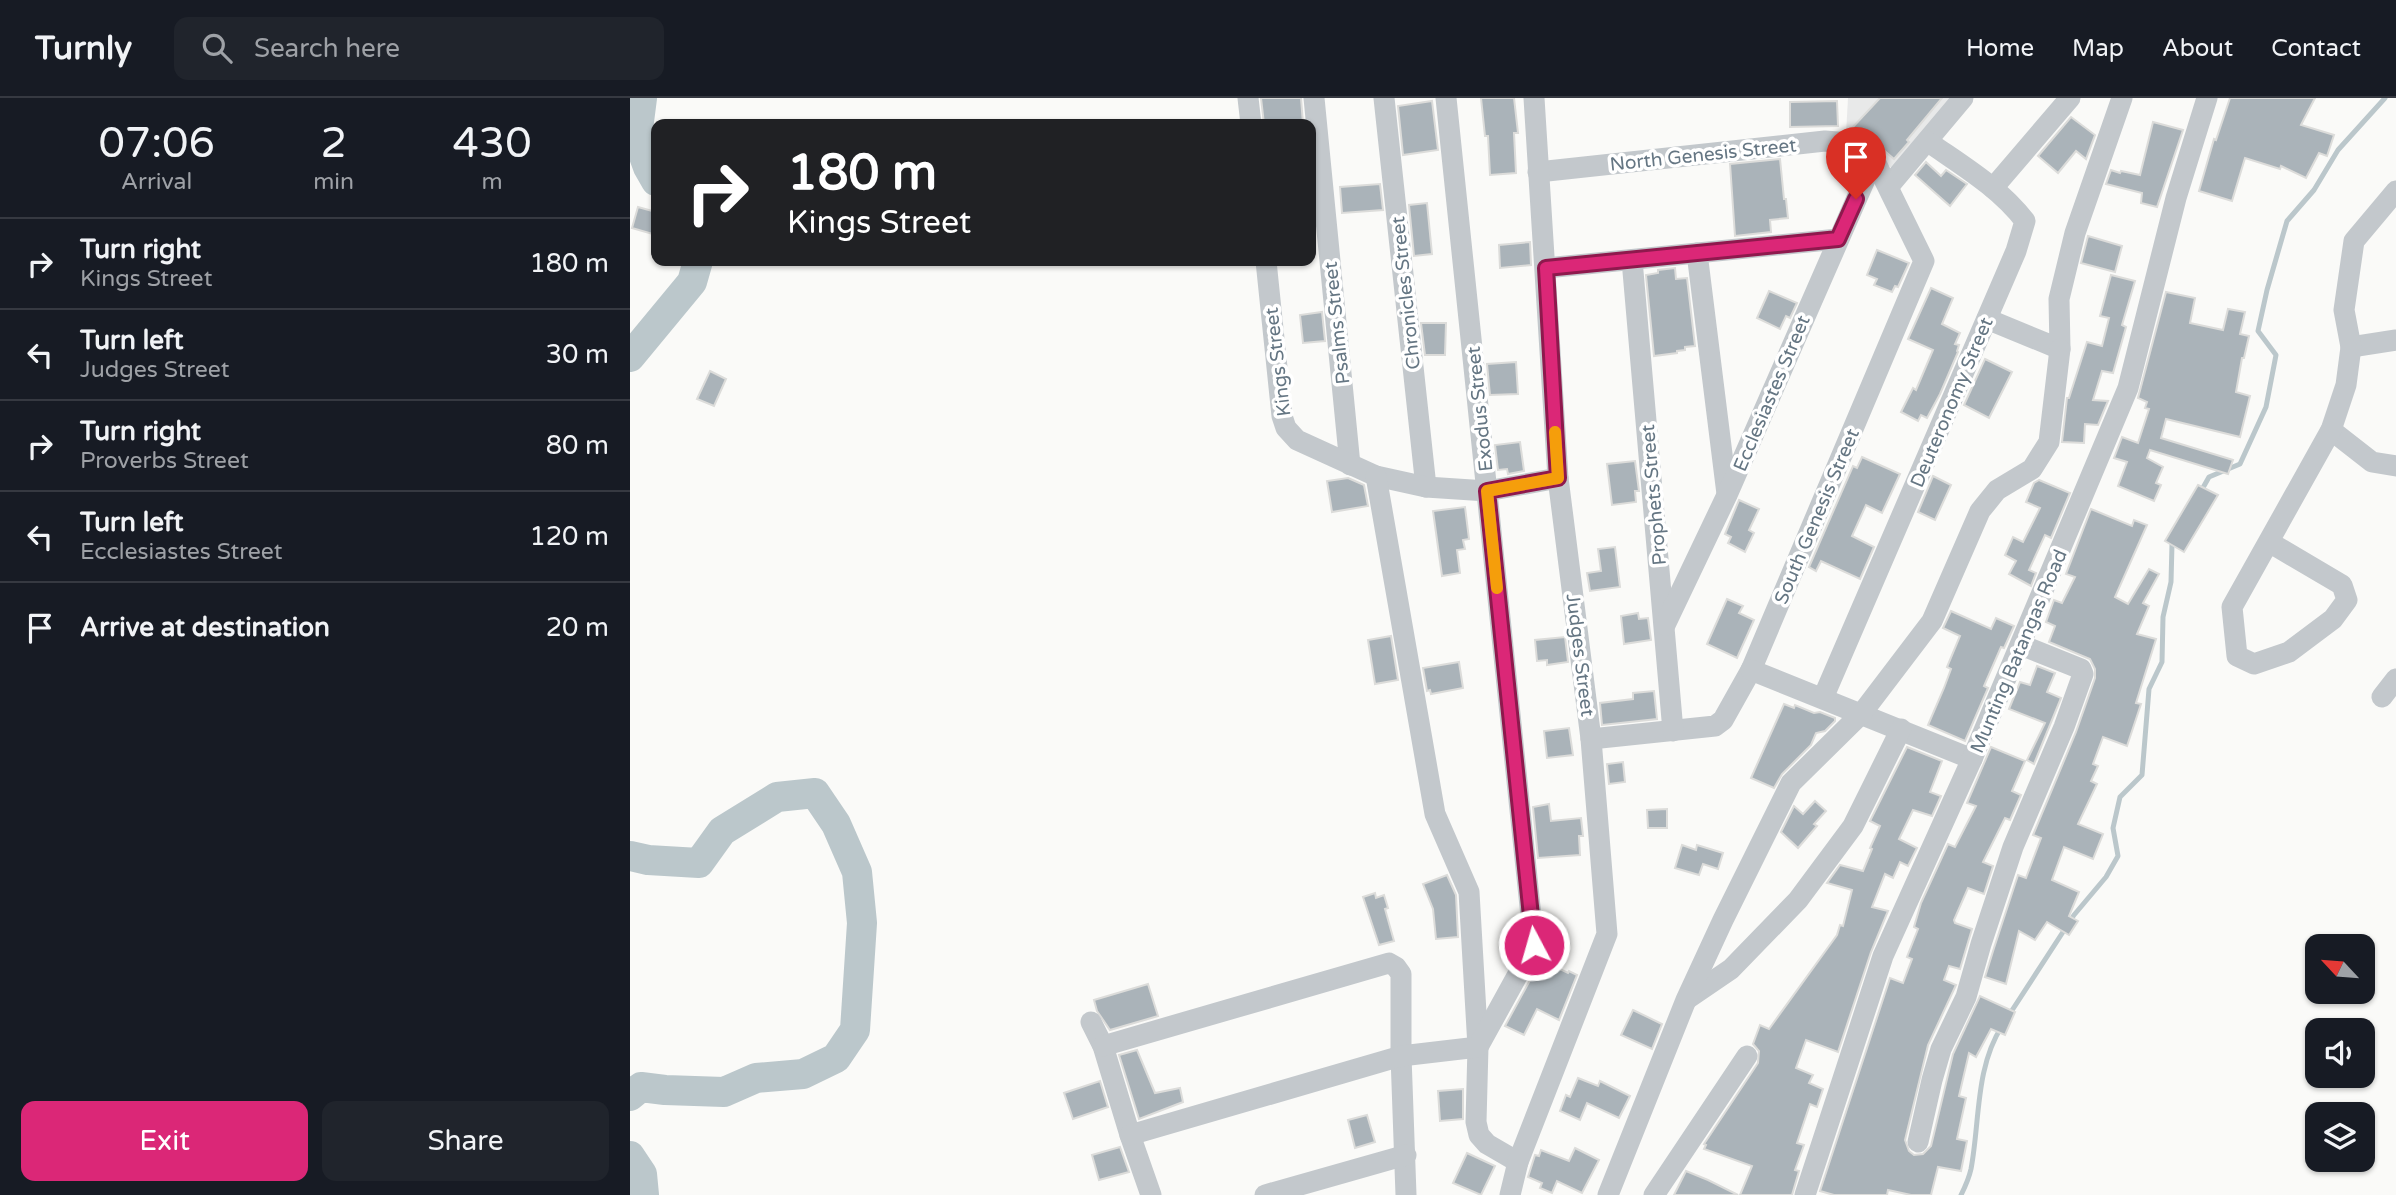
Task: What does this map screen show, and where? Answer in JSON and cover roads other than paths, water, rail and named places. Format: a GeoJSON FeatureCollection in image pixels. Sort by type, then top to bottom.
{"type":"FeatureCollection","features":[{"type":"Feature","properties":{"kind":"street"},"geometry":{"type":"LineString","coordinates":[[1248,98],[1250,119]]}},
{"type":"Feature","properties":{"kind":"street","name":"Psalms Street"},"geometry":{"type":"LineString","coordinates":[[1314,98],[1350,465]]}},
{"type":"Feature","properties":{"kind":"street","name":"Chronicles Street"},"geometry":{"type":"LineString","coordinates":[[1384,98],[1426,487]]}},
{"type":"Feature","properties":{"kind":"street","name":"Exodus Street"},"geometry":{"type":"LineString","coordinates":[[1446,98],[1534,945],[1478,1047]]}},
{"type":"Feature","properties":{"kind":"street","name":"Judges Street"},"geometry":{"type":"LineString","coordinates":[[1510,1195],[1518,1161],[1607,934],[1591,739],[1558,478],[1534,98]]}},
{"type":"Feature","properties":{"kind":"street"},"geometry":{"type":"LineString","coordinates":[[1874,159],[1889,186],[1963,98]]}},
{"type":"Feature","properties":{"kind":"street"},"geometry":{"type":"LineString","coordinates":[[1993,188],[2070,98]]}},
{"type":"Feature","properties":{"kind":"street"},"geometry":{"type":"LineString","coordinates":[[1608,1195],[1685,1000],[1791,783],[1862,713],[1932,621],[1980,510],[1997,490],[2032,469],[2049,442],[2060,349],[2059,299],[2075,233],[2122,98]]}},
{"type":"Feature","properties":{"kind":"street","name":"Munting Batangas Road"},"geometry":{"type":"LineString","coordinates":[[1805,1195],[1884,956],[2021,645],[2128,388],[2176,198],[2207,98]]}},
{"type":"Feature","properties":{"kind":"street","name":"North Genesis Street"},"geometry":{"type":"LineString","coordinates":[[1538,172],[1825,141],[1850,143],[1874,159]]}},
{"type":"Feature","properties":{"kind":"street","name":"Deuteronomy Street"},"geometry":{"type":"LineString","coordinates":[[1823,698],[2016,251],[2025,220],[1993,188],[1927,141]]}},
{"type":"Feature","properties":{"kind":"street","name":"Ecclesiastes Street"},"geometry":{"type":"LineString","coordinates":[[1665,625],[1727,495],[1874,159]]}},
{"type":"Feature","properties":{"kind":"street","name":"South Genesis Street"},"geometry":{"type":"LineString","coordinates":[[1591,739],[1716,726],[1723,720],[1751,670],[1924,261],[1889,186]]}},
{"type":"Feature","properties":{"kind":"street"},"geometry":{"type":"LineString","coordinates":[[2269,542],[2342,585],[2347,600],[2333,618],[2289,652],[2254,664],[2236,656],[2232,607],[2331,430],[2346,385],[2351,347],[2344,310],[2354,241],[2396,191]]}},
{"type":"Feature","properties":{"kind":"street"},"geometry":{"type":"LineString","coordinates":[[1546,268],[1838,239]]}},
{"type":"Feature","properties":{"kind":"street"},"geometry":{"type":"LineString","coordinates":[[1697,253],[1727,495]]}},
{"type":"Feature","properties":{"kind":"street","name":"Prophets Street"},"geometry":{"type":"LineString","coordinates":[[1632,260],[1673,731]]}},
{"type":"Feature","properties":{"kind":"street","name":"Kings Street"},"geometry":{"type":"LineString","coordinates":[[1267,266],[1282,416],[1286,429],[1297,440],[1376,476],[1426,487],[1487,491],[1558,478]]}},
{"type":"Feature","properties":{"kind":"street"},"geometry":{"type":"LineString","coordinates":[[1987,319],[2060,349]]}},
{"type":"Feature","properties":{"kind":"street"},"geometry":{"type":"LineString","coordinates":[[2351,347],[2396,340]]}},
{"type":"Feature","properties":{"kind":"street"},"geometry":{"type":"LineString","coordinates":[[2331,430],[2372,462],[2396,466]]}},
{"type":"Feature","properties":{"kind":"street"},"geometry":{"type":"LineString","coordinates":[[1376,476],[1435,814],[1469,892],[1478,1047],[1476,1122],[1479,1135],[1486,1144],[1518,1161]]}},
{"type":"Feature","properties":{"kind":"street"},"geometry":{"type":"LineString","coordinates":[[1918,1142],[1931,1080],[1941,1049],[1966,997],[1980,944],[2013,847],[2083,674],[2081,669],[2021,645]]}},
{"type":"Feature","properties":{"kind":"street"},"geometry":{"type":"LineString","coordinates":[[1751,670],[1972,759]]}},
{"type":"Feature","properties":{"kind":"street"},"geometry":{"type":"LineString","coordinates":[[2382,697],[2396,679]]}},
{"type":"Feature","properties":{"kind":"street"},"geometry":{"type":"LineString","coordinates":[[1685,1000],[1731,969],[1798,900],[1853,826],[1902,729]]}},
{"type":"Feature","properties":{"kind":"street"},"geometry":{"type":"LineString","coordinates":[[1103,1045],[1389,963],[1401,974],[1406,1195]]}},
{"type":"Feature","properties":{"kind":"street"},"geometry":{"type":"LineString","coordinates":[[1091,1022],[1103,1045],[1151,1195]]}},
{"type":"Feature","properties":{"kind":"street"},"geometry":{"type":"LineString","coordinates":[[1130,1135],[1401,1056],[1478,1047]]}},
{"type":"Feature","properties":{"kind":"street"},"geometry":{"type":"LineString","coordinates":[[1654,1195],[1747,1056]]}},
{"type":"Feature","properties":{"kind":"street"},"geometry":{"type":"LineString","coordinates":[[1265,1195],[1406,1154]]}},
{"type":"Feature","properties":{"kind":"waterway"},"geometry":{"type":"LineString","coordinates":[[642,98],[637,137],[651,172]]}},
{"type":"Feature","properties":{"kind":"waterway"},"geometry":{"type":"LineString","coordinates":[[2200,493],[2209,477],[2240,464],[2266,407],[2276,355],[2258,331],[2287,221],[2314,190],[2338,150],[2385,98]]}},
{"type":"Feature","properties":{"kind":"waterway"},"geometry":{"type":"LineString","coordinates":[[630,357],[692,282],[697,266]]}},
{"type":"Feature","properties":{"kind":"waterway"},"geometry":{"type":"LineString","coordinates":[[2009,1015],[2074,915],[2106,877],[2118,856],[2113,828],[2120,797],[2142,775],[2149,689],[2162,662],[2163,617],[2171,582],[2172,544],[2175,538]]}},
{"type":"Feature","properties":{"kind":"waterway"},"geometry":{"type":"LineString","coordinates":[[630,856],[648,860],[699,863],[722,831],[777,797],[815,793],[836,824],[857,872],[862,923],[855,1030],[836,1058],[803,1074],[756,1078],[724,1092],[641,1087],[630,1096]]}},
{"type":"Feature","properties":{"kind":"waterway"},"geometry":{"type":"LineString","coordinates":[[1961,1195],[1971,1169],[1987,1059],[2002,1026]]}},
{"type":"Feature","properties":{"kind":"waterway"},"geometry":{"type":"LineString","coordinates":[[630,1156],[642,1174],[644,1195]]}}]}
